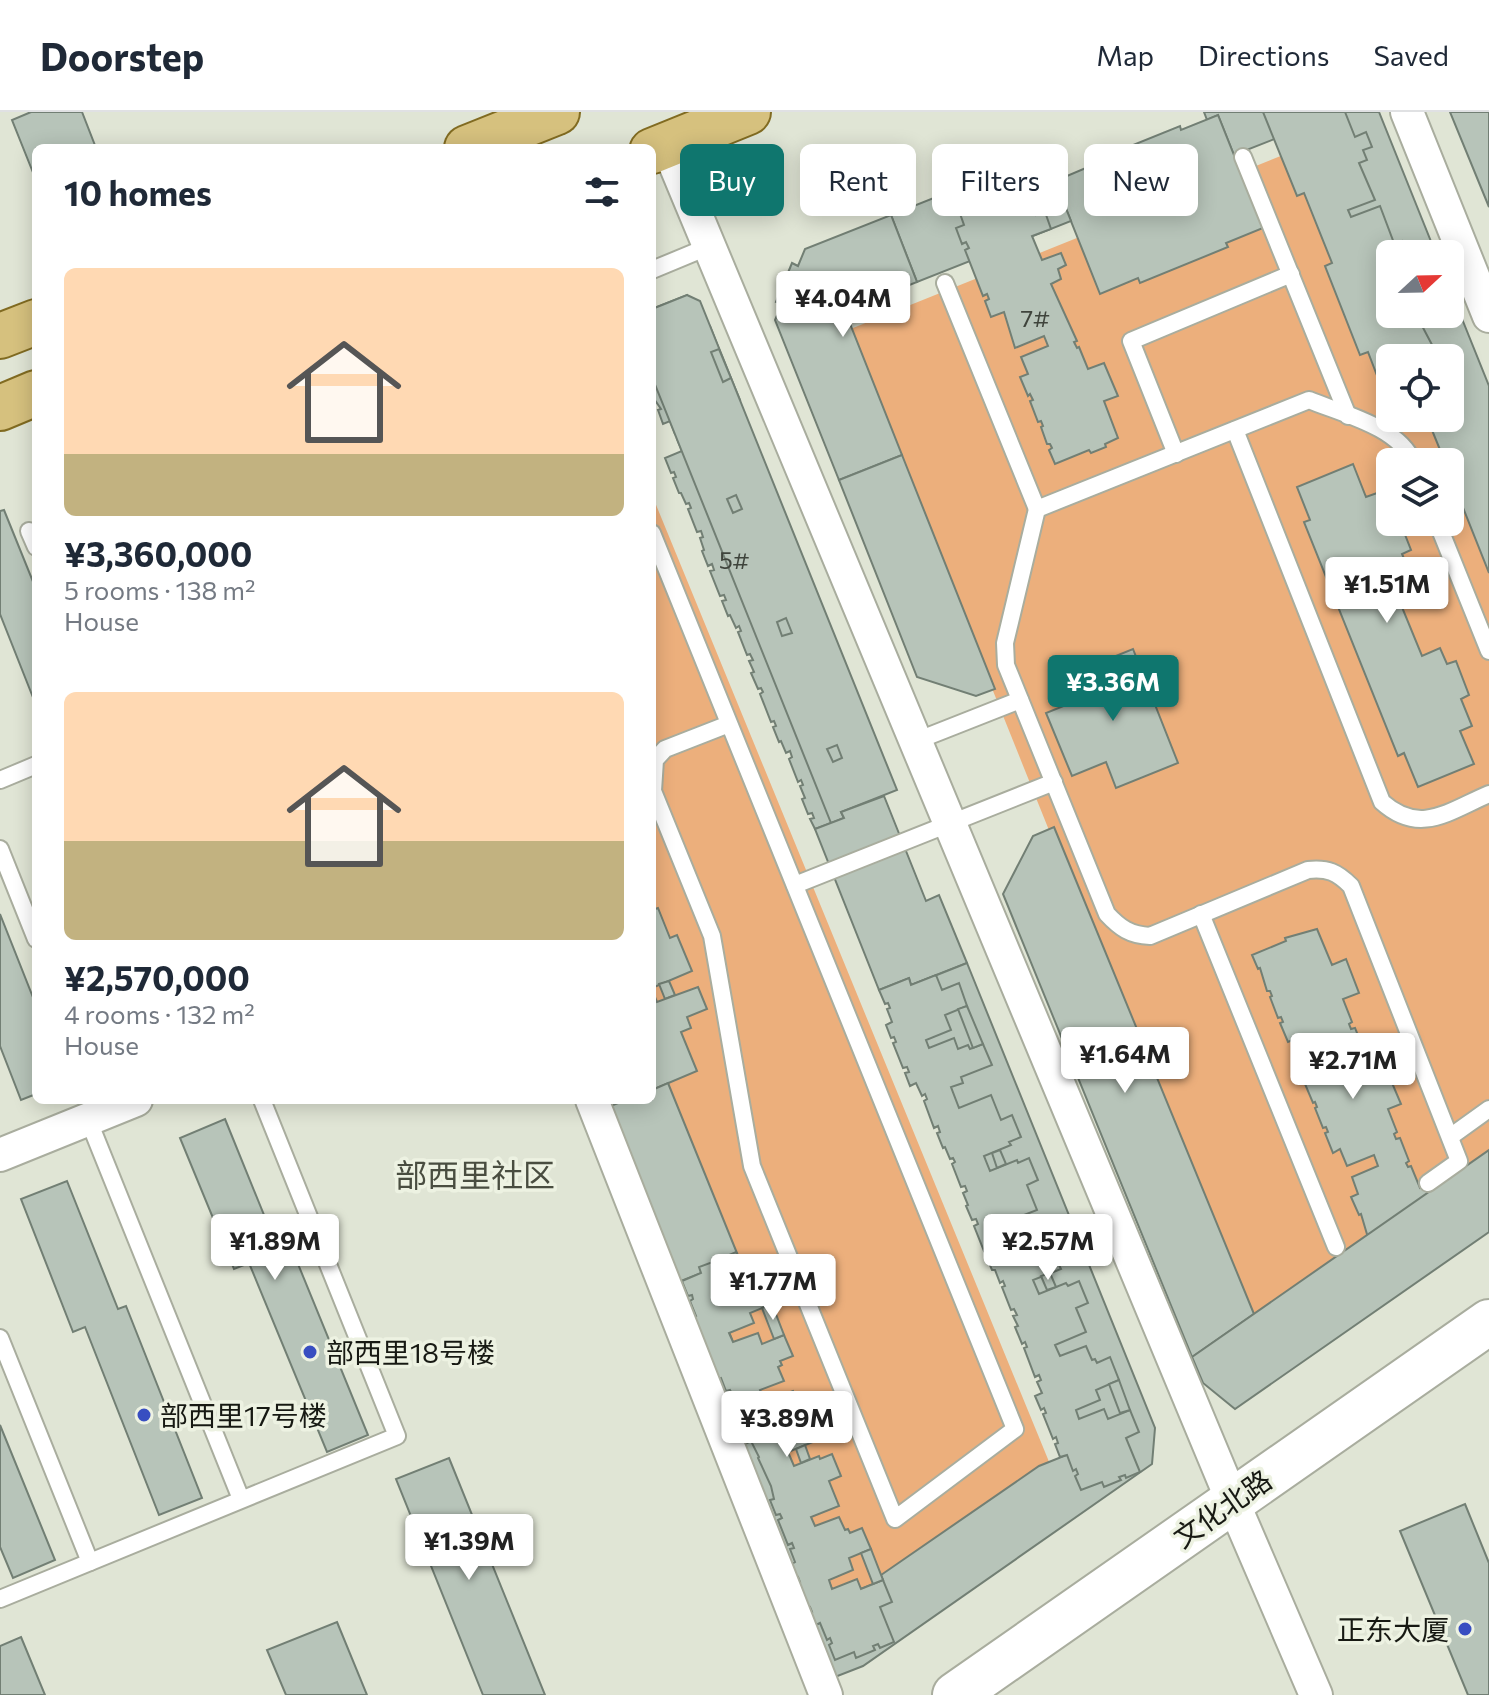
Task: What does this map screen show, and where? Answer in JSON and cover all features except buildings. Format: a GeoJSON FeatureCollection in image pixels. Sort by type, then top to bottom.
{"type":"FeatureCollection","features":[{"type":"Feature","properties":{"kind":"main road"},"geometry":{"type":"LineString","coordinates":[[477,144],[557,112]]}},
{"type":"Feature","properties":{"kind":"main road"},"geometry":{"type":"LineString","coordinates":[[660,148],[748,112]]}},
{"type":"Feature","properties":{"kind":"main road"},"geometry":{"type":"LineString","coordinates":[[0,336],[32,324]]}},
{"type":"Feature","properties":{"kind":"main road"},"geometry":{"type":"LineString","coordinates":[[0,408],[32,395]]}},
{"type":"Feature","properties":{"kind":"street"},"geometry":{"type":"LineString","coordinates":[[1407,112],[1489,316]]}},
{"type":"Feature","properties":{"kind":"street"},"geometry":{"type":"LineString","coordinates":[[660,148],[710,246],[1316,1695]]}},
{"type":"Feature","properties":{"kind":"street"},"geometry":{"type":"LineString","coordinates":[[0,1155],[98,1110],[121,1104]]}},
{"type":"Feature","properties":{"kind":"street"},"geometry":{"type":"LineString","coordinates":[[594,1104],[826,1695]]}},
{"type":"Feature","properties":{"kind":"street","name":"文化北路"},"geometry":{"type":"LineString","coordinates":[[955,1695],[1489,1322]]}},
{"type":"Feature","properties":{"kind":"lane"},"geometry":{"type":"LineString","coordinates":[[1243,157],[1348,416]]}},
{"type":"Feature","properties":{"kind":"lane"},"geometry":{"type":"LineString","coordinates":[[656,268],[710,246]]}},
{"type":"Feature","properties":{"kind":"lane"},"geometry":{"type":"LineString","coordinates":[[1176,454],[1131,341],[1291,274]]}},
{"type":"Feature","properties":{"kind":"lane"},"geometry":{"type":"LineString","coordinates":[[945,283],[1037,509],[1005,643],[1006,665],[1107,914],[1119,927],[1136,935],[1150,936],[1308,870],[1325,868],[1339,873],[1351,886],[1459,1161],[1428,1183]]}},
{"type":"Feature","properties":{"kind":"lane"},"geometry":{"type":"LineString","coordinates":[[1037,509],[1309,400],[1393,435],[1408,448]]}},
{"type":"Feature","properties":{"kind":"lane"},"geometry":{"type":"LineString","coordinates":[[1235,430],[1382,802],[1396,815],[1413,821],[1425,820],[1489,794]]}},
{"type":"Feature","properties":{"kind":"lane"},"geometry":{"type":"LineString","coordinates":[[29,531],[32,538]]}},
{"type":"Feature","properties":{"kind":"lane"},"geometry":{"type":"LineString","coordinates":[[1443,536],[1489,651]]}},
{"type":"Feature","properties":{"kind":"lane"},"geometry":{"type":"LineString","coordinates":[[656,543],[1015,1429],[895,1519],[752,1166],[712,936],[656,798]]}},
{"type":"Feature","properties":{"kind":"lane"},"geometry":{"type":"LineString","coordinates":[[916,741],[1020,700]]}},
{"type":"Feature","properties":{"kind":"lane"},"geometry":{"type":"LineString","coordinates":[[656,759],[665,749],[729,724]]}},
{"type":"Feature","properties":{"kind":"lane"},"geometry":{"type":"LineString","coordinates":[[0,780],[32,767]]}},
{"type":"Feature","properties":{"kind":"lane"},"geometry":{"type":"LineString","coordinates":[[795,885],[1054,782]]}},
{"type":"Feature","properties":{"kind":"lane"},"geometry":{"type":"LineString","coordinates":[[0,849],[32,929]]}},
{"type":"Feature","properties":{"kind":"lane"},"geometry":{"type":"LineString","coordinates":[[1201,914],[1336,1247]]}},
{"type":"Feature","properties":{"kind":"lane"},"geometry":{"type":"LineString","coordinates":[[0,1599],[397,1436],[264,1104]]}},
{"type":"Feature","properties":{"kind":"lane"},"geometry":{"type":"LineString","coordinates":[[1450,1137],[1489,1109]]}},
{"type":"Feature","properties":{"kind":"lane"},"geometry":{"type":"LineString","coordinates":[[98,1110],[241,1499]]}},
{"type":"Feature","properties":{"kind":"lane"},"geometry":{"type":"LineString","coordinates":[[0,1338],[90,1562]]}},
{"type":"Feature","properties":{"kind":"shaded area"},"geometry":{"type":"Polygon","coordinates":[[[1358,125],[1387,240],[1376,240],[1376,328],[1440,328],[1446,344],[1376,344],[1376,432],[1464,432],[1464,389],[1489,452],[1489,1159],[1251,1333],[848,330],[1132,216],[1198,216],[1198,189],[1358,125]]]}},
{"type":"Feature","properties":{"kind":"shaded area"},"geometry":{"type":"Polygon","coordinates":[[[656,505],[1052,1469],[822,1621],[619,1104],[656,1104],[656,505]]]}},
{"type":"Feature","properties":{"kind":"place","name":"部西里18号楼"},"geometry":{"type":"Point","coordinates":[310,1352]}},
{"type":"Feature","properties":{"kind":"place","name":"部西里17号楼"},"geometry":{"type":"Point","coordinates":[144,1415]}},
{"type":"Feature","properties":{"kind":"place","name":"正东大厦"},"geometry":{"type":"Point","coordinates":[1465,1629]}},
{"type":"Feature","properties":{"kind":"district","name":"部西里社区"},"geometry":{"type":"Point","coordinates":[475,1174]}}]}
